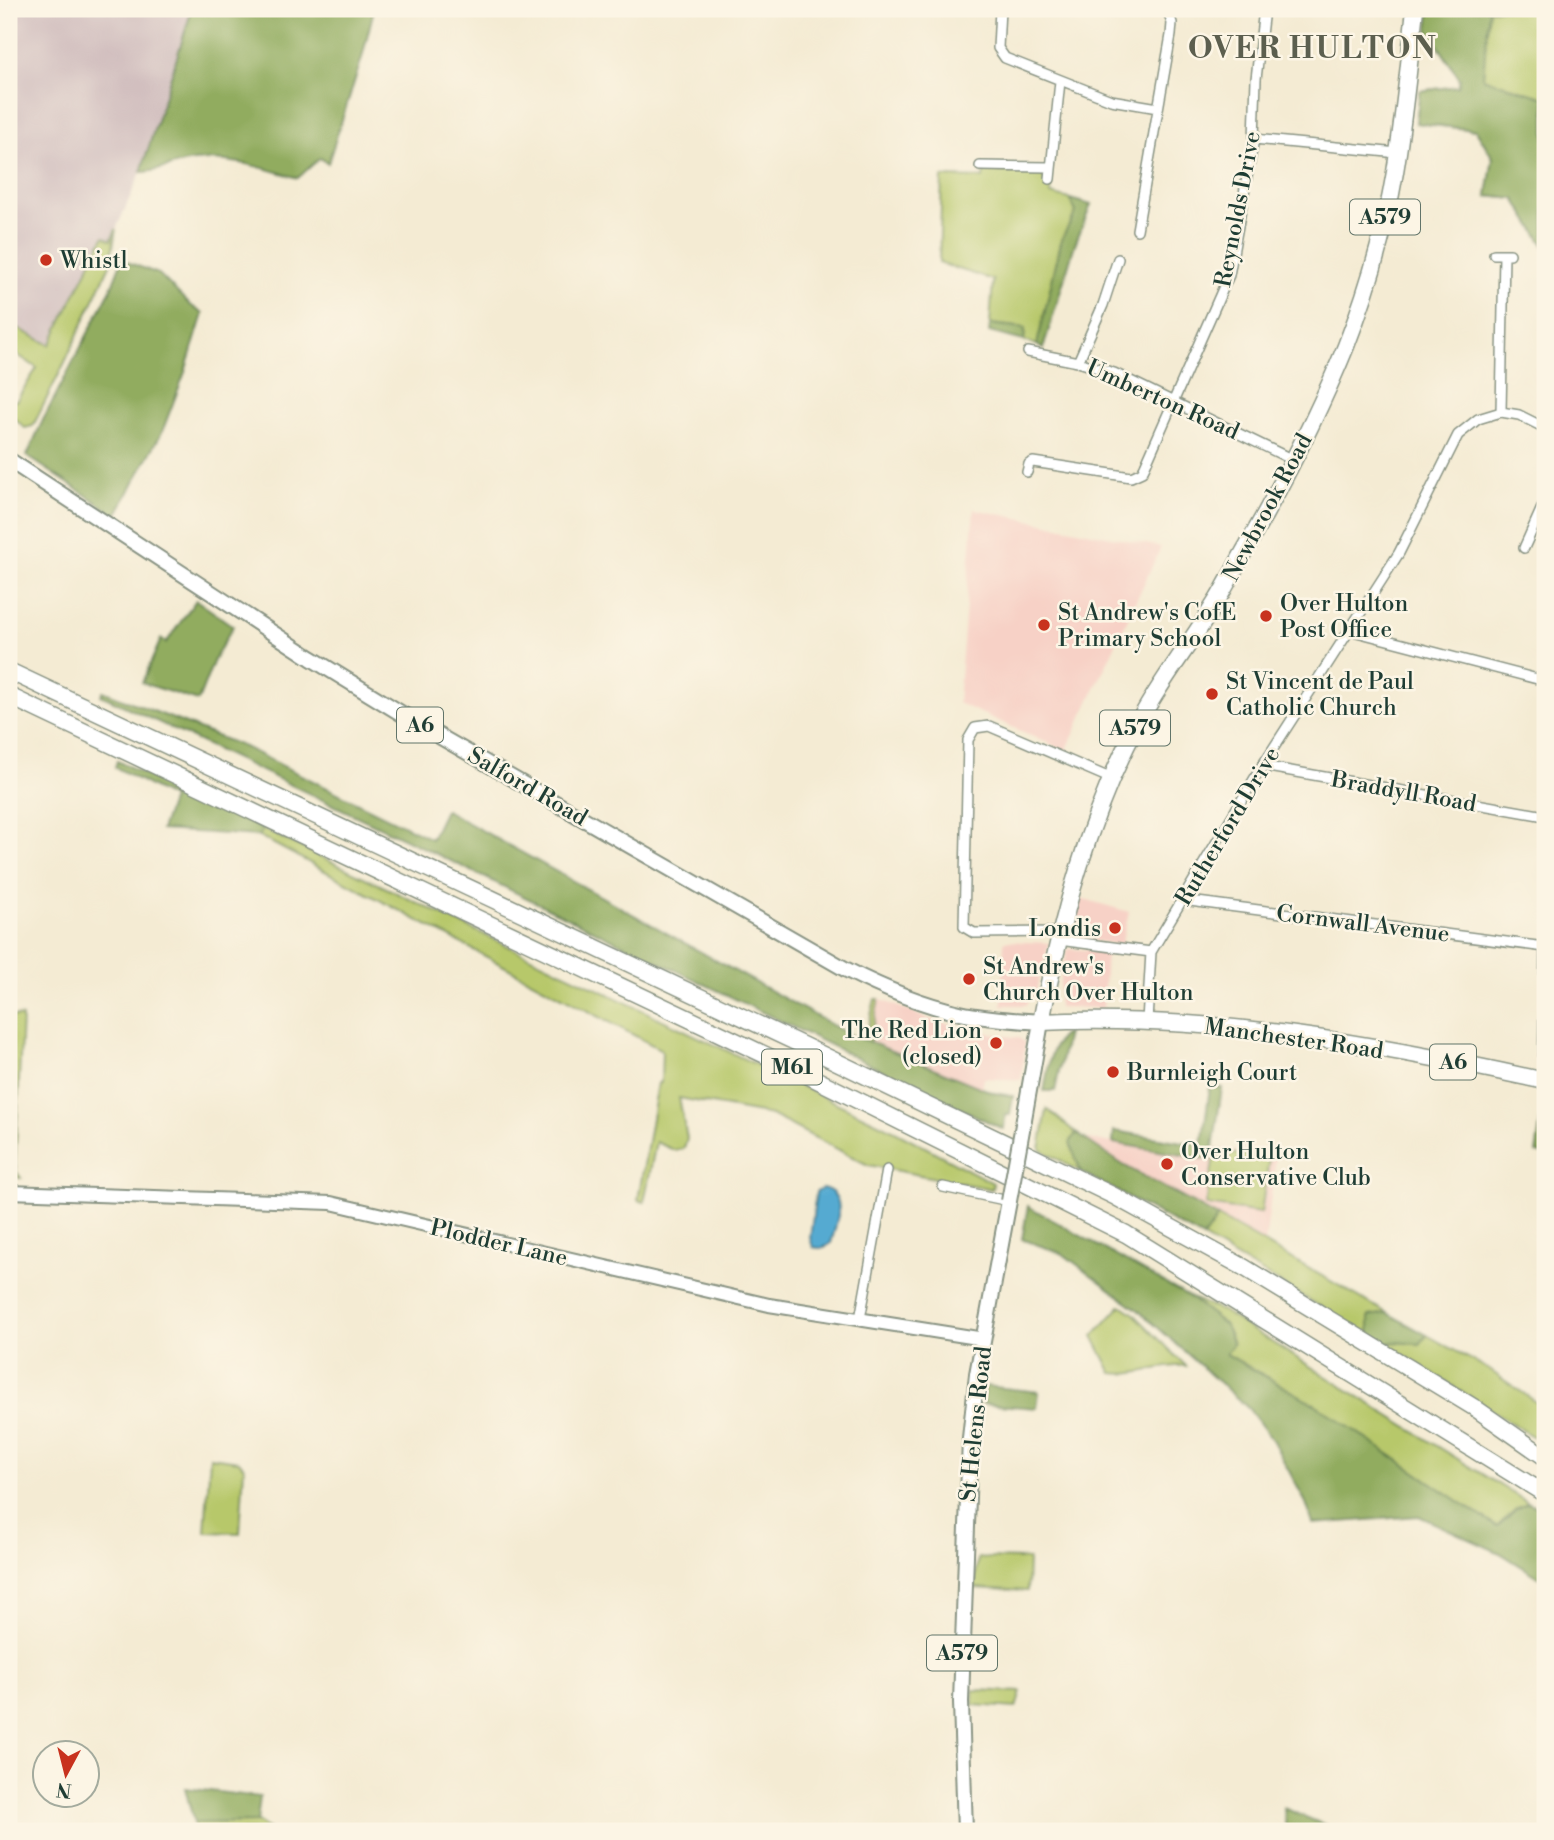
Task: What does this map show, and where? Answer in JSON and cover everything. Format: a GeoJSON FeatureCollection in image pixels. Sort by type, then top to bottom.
{"type":"FeatureCollection","features":[{"type":"Feature","properties":{"kind":"highway","name":"Newbrook Road"},"geometry":{"type":"LineString","coordinates":[[1041,1022],[1060,936],[1082,858],[1112,779],[1147,706],[1215,604],[1293,460],[1345,349],[1361,306],[1375,260],[1398,153],[1415,9]]}},
{"type":"Feature","properties":{"kind":"highway","name":"M61"},"geometry":{"type":"LineString","coordinates":[[9,671],[804,1046],[1114,1196],[1245,1268],[1475,1408],[1545,1457]]}},
{"type":"Feature","properties":{"kind":"highway","name":"M61"},"geometry":{"type":"LineString","coordinates":[[9,696],[801,1072],[1126,1234],[1545,1493]]}},
{"type":"Feature","properties":{"kind":"highway","name":"Manchester Road"},"geometry":{"type":"LineString","coordinates":[[1041,1022],[1090,1019],[1243,1029],[1360,1046],[1544,1081]]}},
{"type":"Feature","properties":{"kind":"main road","name":"Salford Road"},"geometry":{"type":"LineString","coordinates":[[9,460],[311,658],[425,728],[845,969],[876,985],[944,1009],[978,1016],[1041,1022]]}},
{"type":"Feature","properties":{"kind":"main road","name":"St Helens Road"},"geometry":{"type":"LineString","coordinates":[[965,1831],[961,1702],[972,1410],[1005,1203],[1024,1119],[1041,1022]]}},
{"type":"Feature","properties":{"kind":"main road","name":"Plodder Lane"},"geometry":{"type":"LineString","coordinates":[[9,1192],[331,1203],[778,1307],[984,1339]]}},
{"type":"Feature","properties":{"kind":"street"},"geometry":{"type":"LineString","coordinates":[[1000,9],[1000,54],[1060,81],[1118,102],[1158,108]]}},
{"type":"Feature","properties":{"kind":"street"},"geometry":{"type":"LineString","coordinates":[[1137,230],[1171,35],[1172,23],[1167,9]]}},
{"type":"Feature","properties":{"kind":"street","name":"Reynolds Drive"},"geometry":{"type":"LineString","coordinates":[[1027,472],[1029,464],[1033,462],[1126,476],[1136,475],[1145,466],[1229,275],[1254,139],[1256,79],[1264,9]]}},
{"type":"Feature","properties":{"kind":"street"},"geometry":{"type":"LineString","coordinates":[[1050,179],[1060,81]]}},
{"type":"Feature","properties":{"kind":"street"},"geometry":{"type":"LineString","coordinates":[[1254,139],[1398,153]]}},
{"type":"Feature","properties":{"kind":"street"},"geometry":{"type":"LineString","coordinates":[[980,166],[1050,167]]}},
{"type":"Feature","properties":{"kind":"street"},"geometry":{"type":"LineString","coordinates":[[1503,254],[1501,412],[1519,415],[1545,428]]}},
{"type":"Feature","properties":{"kind":"street"},"geometry":{"type":"LineString","coordinates":[[1078,362],[1103,305],[1114,263]]}},
{"type":"Feature","properties":{"kind":"street","name":"Umberton Road"},"geometry":{"type":"LineString","coordinates":[[1028,352],[1078,362],[1114,373],[1293,460]]}},
{"type":"Feature","properties":{"kind":"street","name":"Rutherford Drive"},"geometry":{"type":"LineString","coordinates":[[1147,1021],[1151,952],[1262,766],[1411,531],[1458,435],[1478,419],[1501,412]]}},
{"type":"Feature","properties":{"kind":"street"},"geometry":{"type":"LineString","coordinates":[[1523,548],[1545,501]]}},
{"type":"Feature","properties":{"kind":"street"},"geometry":{"type":"LineString","coordinates":[[1349,630],[1545,681]]}},
{"type":"Feature","properties":{"kind":"street"},"geometry":{"type":"LineString","coordinates":[[1112,779],[989,726],[975,728],[968,740],[964,927],[974,933],[1060,936],[1151,952]]}},
{"type":"Feature","properties":{"kind":"street","name":"Braddyll Road"},"geometry":{"type":"LineString","coordinates":[[1262,766],[1545,816]]}},
{"type":"Feature","properties":{"kind":"street","name":"Cornwall Avenue"},"geometry":{"type":"LineString","coordinates":[[1182,900],[1545,947]]}},
{"type":"Feature","properties":{"kind":"street"},"geometry":{"type":"LineString","coordinates":[[1544,1081],[1545,938]]}},
{"type":"Feature","properties":{"kind":"street"},"geometry":{"type":"LineString","coordinates":[[860,1320],[887,1170]]}},
{"type":"Feature","properties":{"kind":"street"},"geometry":{"type":"LineString","coordinates":[[943,1188],[1005,1203]]}},
{"type":"Feature","properties":{"kind":"shaded area"},"geometry":{"type":"Polygon","coordinates":[[[9,9],[192,9],[141,172],[65,346],[49,358],[9,338],[9,9]]]}},
{"type":"Feature","properties":{"kind":"shaded area","name":"St Andrew's CofE Primary School"},"geometry":{"type":"Polygon","coordinates":[[[974,509],[1161,547],[1066,751],[958,703],[974,509]]]}},
{"type":"Feature","properties":{"kind":"shaded area"},"geometry":{"type":"Polygon","coordinates":[[[1080,898],[1129,912],[1121,945],[1072,937],[1080,898]]]}},
{"type":"Feature","properties":{"kind":"shaded area"},"geometry":{"type":"Polygon","coordinates":[[[1004,941],[1049,943],[1036,990],[1026,1005],[1002,1005],[1004,941]]]}},
{"type":"Feature","properties":{"kind":"shaded area"},"geometry":{"type":"Polygon","coordinates":[[[1068,949],[1106,951],[1103,1008],[1058,1007],[1060,981],[1068,949]]]}},
{"type":"Feature","properties":{"kind":"shaded area"},"geometry":{"type":"Polygon","coordinates":[[[879,999],[928,1019],[975,1031],[1019,1038],[1025,1043],[1021,1080],[984,1078],[982,1089],[870,1042],[879,999]]]}},
{"type":"Feature","properties":{"kind":"shaded area"},"geometry":{"type":"Polygon","coordinates":[[[1082,1138],[1206,1158],[1208,1147],[1276,1157],[1265,1243],[1123,1165],[1082,1138]]]}},
{"type":"Feature","properties":{"kind":"green space"},"geometry":{"type":"Polygon","coordinates":[[[192,9],[374,9],[362,58],[328,163],[320,158],[298,178],[247,164],[207,160],[141,172],[192,9]]]}},
{"type":"Feature","properties":{"kind":"green space"},"geometry":{"type":"Polygon","coordinates":[[[1430,9],[1545,9],[1545,246],[1515,199],[1487,196],[1493,158],[1476,130],[1416,123],[1420,91],[1458,86],[1460,79],[1428,30],[1430,9]]]}},
{"type":"Feature","properties":{"kind":"green space"},"geometry":{"type":"Polygon","coordinates":[[[1430,9],[1489,9],[1483,78],[1545,98],[1545,246],[1515,199],[1487,196],[1493,158],[1476,130],[1416,123],[1420,91],[1458,86],[1460,79],[1428,30],[1430,9]]]}},
{"type":"Feature","properties":{"kind":"green space"},"geometry":{"type":"Polygon","coordinates":[[[984,171],[1038,172],[1043,175],[1045,182],[1051,183],[1051,194],[1070,199],[1077,212],[1062,238],[1037,345],[1024,341],[1025,328],[990,324],[993,280],[939,263],[942,177],[983,178],[984,171]]]}},
{"type":"Feature","properties":{"kind":"green space"},"geometry":{"type":"Polygon","coordinates":[[[1070,199],[1091,205],[1075,244],[1043,349],[1037,345],[1062,238],[1076,212],[1070,199]]]}},
{"type":"Feature","properties":{"kind":"green space"},"geometry":{"type":"Polygon","coordinates":[[[116,229],[110,265],[33,426],[25,428],[9,413],[9,399],[16,401],[37,368],[9,349],[9,324],[50,345],[104,236],[111,240],[116,229]]]}},
{"type":"Feature","properties":{"kind":"green space"},"geometry":{"type":"Polygon","coordinates":[[[122,260],[159,274],[203,314],[162,432],[116,515],[27,456],[110,291],[122,260]]]}},
{"type":"Feature","properties":{"kind":"green space"},"geometry":{"type":"Polygon","coordinates":[[[990,324],[1025,328],[1024,341],[989,332],[990,324]]]}},
{"type":"Feature","properties":{"kind":"green space"},"geometry":{"type":"Polygon","coordinates":[[[196,600],[233,626],[214,660],[198,701],[142,683],[161,639],[166,643],[196,600]]]}},
{"type":"Feature","properties":{"kind":"green space"},"geometry":{"type":"Polygon","coordinates":[[[103,691],[244,747],[431,839],[445,810],[852,1036],[994,1093],[1013,1096],[1010,1115],[1006,1115],[1003,1129],[426,849],[101,695],[103,691]]]}},
{"type":"Feature","properties":{"kind":"green space"},"geometry":{"type":"Polygon","coordinates":[[[117,761],[263,829],[259,836],[161,830],[172,798],[115,767],[117,761]]]}},
{"type":"Feature","properties":{"kind":"green space"},"geometry":{"type":"Polygon","coordinates":[[[263,829],[895,1131],[993,1183],[992,1189],[868,1165],[771,1115],[679,1098],[687,1138],[684,1148],[676,1151],[656,1142],[644,1202],[638,1200],[658,1083],[661,1083],[662,1050],[259,836],[263,829]]]}},
{"type":"Feature","properties":{"kind":"green space"},"geometry":{"type":"Polygon","coordinates":[[[875,999],[879,999],[870,1042],[865,1040],[875,999]]]}},
{"type":"Feature","properties":{"kind":"green space"},"geometry":{"type":"Polygon","coordinates":[[[9,1016],[22,1017],[15,1164],[21,1178],[9,1178],[9,1016]]]}},
{"type":"Feature","properties":{"kind":"green space"},"geometry":{"type":"Polygon","coordinates":[[[1067,1033],[1055,1091],[1044,1091],[1056,1043],[1067,1033]]]}},
{"type":"Feature","properties":{"kind":"green space"},"geometry":{"type":"Polygon","coordinates":[[[1210,1087],[1222,1088],[1213,1148],[1208,1148],[1206,1159],[1113,1143],[1114,1131],[1202,1145],[1210,1087]]]}},
{"type":"Feature","properties":{"kind":"green space"},"geometry":{"type":"Polygon","coordinates":[[[1545,1093],[1545,1155],[1536,1153],[1545,1093]]]}},
{"type":"Feature","properties":{"kind":"green space"},"geometry":{"type":"Polygon","coordinates":[[[1047,1109],[1076,1133],[1070,1143],[1081,1172],[1040,1149],[1047,1109]]]}},
{"type":"Feature","properties":{"kind":"green space"},"geometry":{"type":"Polygon","coordinates":[[[1076,1133],[1123,1165],[1218,1217],[1203,1238],[1081,1172],[1070,1143],[1076,1133]]]}},
{"type":"Feature","properties":{"kind":"green space"},"geometry":{"type":"Polygon","coordinates":[[[1215,1150],[1269,1159],[1261,1213],[1206,1205],[1215,1150]]]}},
{"type":"Feature","properties":{"kind":"green space"},"geometry":{"type":"Polygon","coordinates":[[[1028,1206],[1189,1297],[1225,1325],[1233,1344],[1226,1354],[1318,1406],[1497,1527],[1516,1509],[1528,1503],[1545,1509],[1545,1581],[1500,1553],[1419,1516],[1313,1524],[1306,1503],[1273,1441],[1248,1408],[1138,1310],[1063,1254],[1022,1239],[1028,1206]]]}},
{"type":"Feature","properties":{"kind":"green space"},"geometry":{"type":"Polygon","coordinates":[[[1218,1217],[1387,1313],[1369,1316],[1369,1335],[1203,1238],[1218,1217]]]}},
{"type":"Feature","properties":{"kind":"green space"},"geometry":{"type":"Polygon","coordinates":[[[1189,1297],[1222,1311],[1528,1503],[1516,1509],[1497,1527],[1318,1406],[1225,1353],[1225,1325],[1189,1297]]]}},
{"type":"Feature","properties":{"kind":"green space"},"geometry":{"type":"Polygon","coordinates":[[[1121,1305],[1133,1313],[1186,1366],[1112,1373],[1093,1336],[1121,1305]]]}},
{"type":"Feature","properties":{"kind":"green space"},"geometry":{"type":"Polygon","coordinates":[[[1387,1313],[1427,1335],[1420,1344],[1386,1344],[1369,1335],[1369,1316],[1387,1313]]]}},
{"type":"Feature","properties":{"kind":"green space"},"geometry":{"type":"Polygon","coordinates":[[[1427,1335],[1488,1369],[1545,1408],[1545,1438],[1532,1436],[1386,1344],[1420,1344],[1427,1335]]]}},
{"type":"Feature","properties":{"kind":"green space"},"geometry":{"type":"Polygon","coordinates":[[[985,1386],[1039,1392],[1037,1408],[983,1404],[985,1386]]]}},
{"type":"Feature","properties":{"kind":"green space"},"geometry":{"type":"Polygon","coordinates":[[[210,1457],[239,1461],[244,1467],[240,1533],[205,1532],[210,1457]]]}},
{"type":"Feature","properties":{"kind":"green space"},"geometry":{"type":"Polygon","coordinates":[[[978,1558],[1028,1559],[1027,1591],[974,1588],[978,1558]]]}},
{"type":"Feature","properties":{"kind":"green space"},"geometry":{"type":"Polygon","coordinates":[[[973,1690],[1021,1692],[1016,1708],[973,1705],[973,1690]]]}},
{"type":"Feature","properties":{"kind":"green space"},"geometry":{"type":"Polygon","coordinates":[[[185,1788],[260,1797],[257,1822],[194,1823],[185,1788]]]}},
{"type":"Feature","properties":{"kind":"green space"},"geometry":{"type":"Polygon","coordinates":[[[1284,1808],[1339,1831],[1286,1831],[1284,1808]]]}},
{"type":"Feature","properties":{"kind":"green space"},"geometry":{"type":"Polygon","coordinates":[[[257,1822],[272,1831],[193,1831],[194,1823],[257,1822]]]}},
{"type":"Feature","properties":{"kind":"water"},"geometry":{"type":"Polygon","coordinates":[[[823,1188],[836,1197],[839,1211],[831,1243],[818,1248],[813,1247],[810,1238],[816,1192],[823,1188]]]}},
{"type":"Feature","properties":{"kind":"place","name":"Whistl"},"geometry":{"type":"Point","coordinates":[46,260]}},
{"type":"Feature","properties":{"kind":"place","name":"Over Hulton Post Office"},"geometry":{"type":"Point","coordinates":[1266,616]}},
{"type":"Feature","properties":{"kind":"place","name":"St Andrew's CofE Primary School"},"geometry":{"type":"Point","coordinates":[1044,625]}},
{"type":"Feature","properties":{"kind":"place","name":"St Vincent de Paul Catholic Church"},"geometry":{"type":"Point","coordinates":[1212,694]}},
{"type":"Feature","properties":{"kind":"place","name":"Londis"},"geometry":{"type":"Point","coordinates":[1115,928]}},
{"type":"Feature","properties":{"kind":"place","name":"St Andrew's Church Over Hulton"},"geometry":{"type":"Point","coordinates":[969,979]}},
{"type":"Feature","properties":{"kind":"place","name":"The Red Lion (closed)"},"geometry":{"type":"Point","coordinates":[996,1043]}},
{"type":"Feature","properties":{"kind":"place","name":"Burnleigh Court"},"geometry":{"type":"Point","coordinates":[1113,1072]}},
{"type":"Feature","properties":{"kind":"place","name":"Over Hulton Conservative Club"},"geometry":{"type":"Point","coordinates":[1167,1164]}},
{"type":"Feature","properties":{"kind":"district","name":"OVER HULTON"},"geometry":{"type":"Point","coordinates":[1313,48]}}]}
